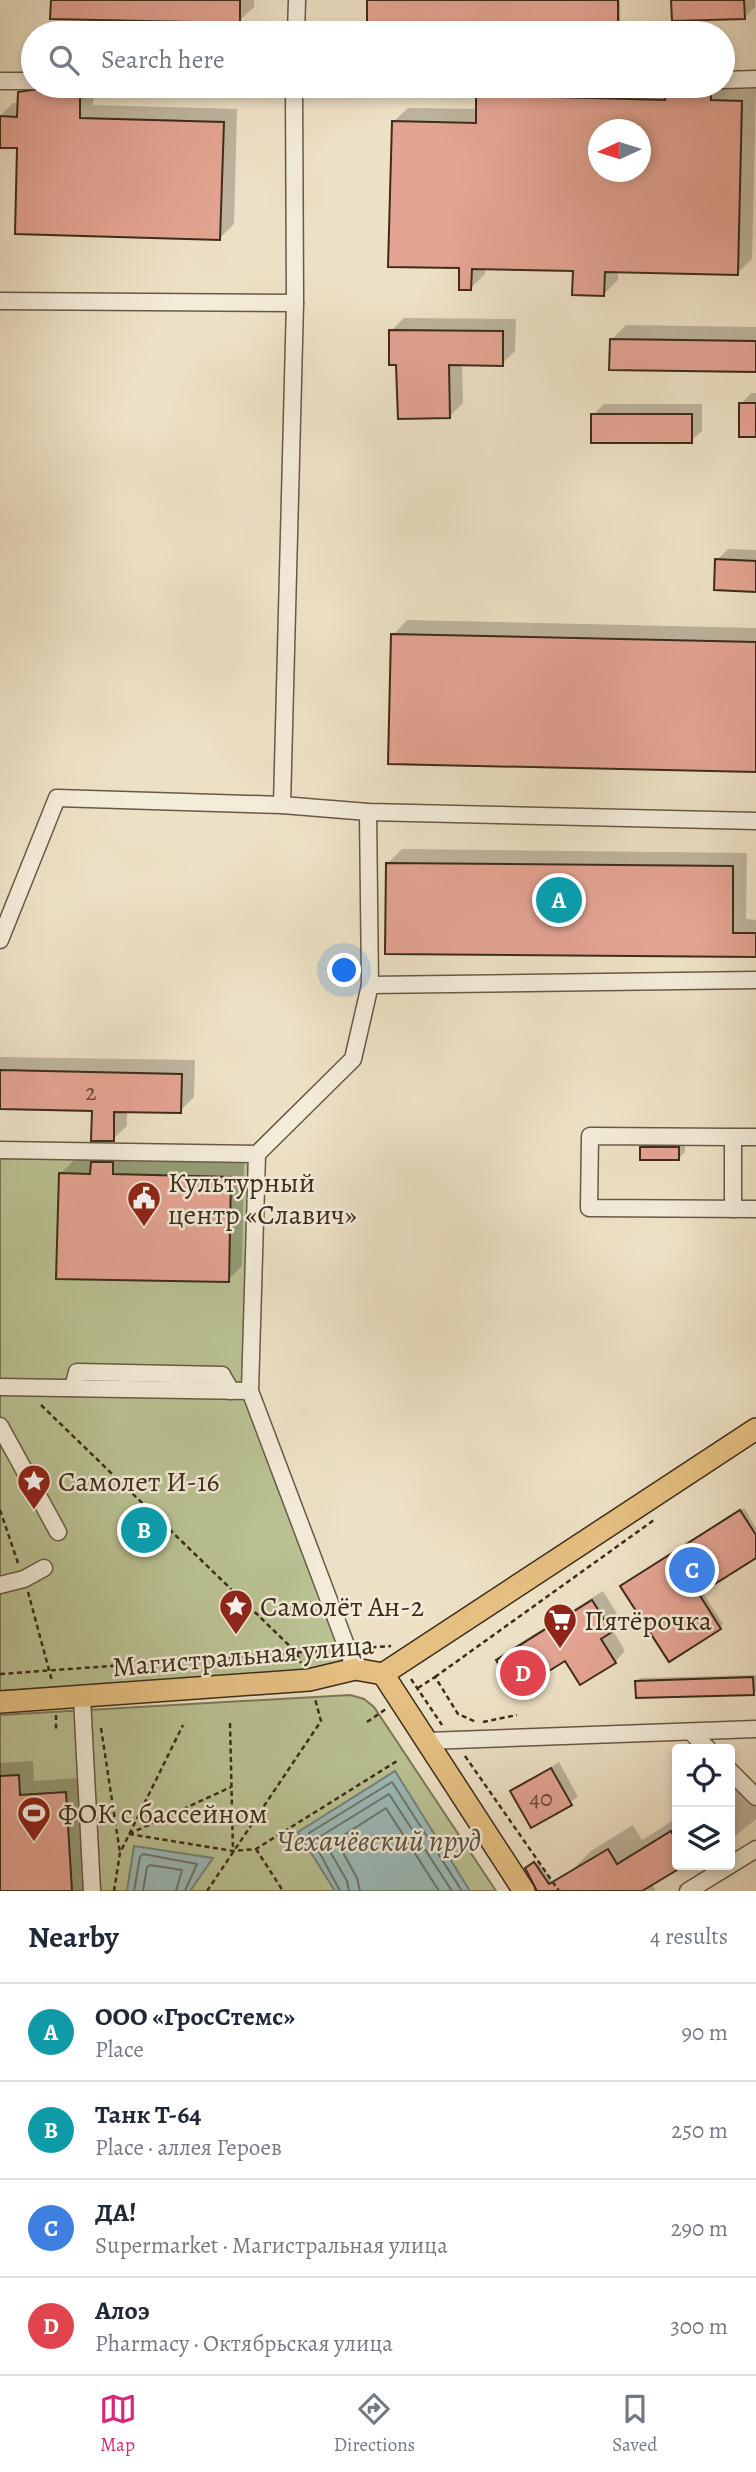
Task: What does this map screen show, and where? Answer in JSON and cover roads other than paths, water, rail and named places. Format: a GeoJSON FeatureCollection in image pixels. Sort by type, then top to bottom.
{"type":"FeatureCollection","features":[{"type":"Feature","properties":{"kind":"main road","name":"Магистральная улица"},"geometry":{"type":"LineString","coordinates":[[0,1702],[309,1680],[351,1659],[383,1674],[756,1429]]}},
{"type":"Feature","properties":{"kind":"main road"},"geometry":{"type":"LineString","coordinates":[[383,1674],[524,1891]]}},
{"type":"Feature","properties":{"kind":"street"},"geometry":{"type":"LineString","coordinates":[[296,21],[297,0]]}},
{"type":"Feature","properties":{"kind":"street"},"geometry":{"type":"LineString","coordinates":[[735,80],[756,79]]}},
{"type":"Feature","properties":{"kind":"street"},"geometry":{"type":"LineString","coordinates":[[0,81],[21,81]]}},
{"type":"Feature","properties":{"kind":"street"},"geometry":{"type":"LineString","coordinates":[[282,805],[295,303],[294,98]]}},
{"type":"Feature","properties":{"kind":"street"},"geometry":{"type":"LineString","coordinates":[[0,301],[295,303]]}},
{"type":"Feature","properties":{"kind":"street"},"geometry":{"type":"LineString","coordinates":[[0,940],[57,798],[282,805],[368,812],[756,821]]}},
{"type":"Feature","properties":{"kind":"street"},"geometry":{"type":"LineString","coordinates":[[351,1659],[250,1391],[257,1154],[353,1059],[370,985],[368,812]]}},
{"type":"Feature","properties":{"kind":"street"},"geometry":{"type":"LineString","coordinates":[[370,985],[756,980]]}},
{"type":"Feature","properties":{"kind":"street"},"geometry":{"type":"LineString","coordinates":[[756,1137],[590,1136],[589,1208],[756,1209]]}},
{"type":"Feature","properties":{"kind":"street"},"geometry":{"type":"LineString","coordinates":[[733,1137],[733,1209]]}},
{"type":"Feature","properties":{"kind":"street"},"geometry":{"type":"LineString","coordinates":[[0,1150],[257,1154]]}},
{"type":"Feature","properties":{"kind":"street"},"geometry":{"type":"LineString","coordinates":[[0,1387],[250,1391]]}},
{"type":"Feature","properties":{"kind":"street"},"geometry":{"type":"LineString","coordinates":[[0,1426],[58,1532]]}},
{"type":"Feature","properties":{"kind":"street"},"geometry":{"type":"LineString","coordinates":[[0,1585],[24,1579],[44,1568]]}},
{"type":"Feature","properties":{"kind":"street"},"geometry":{"type":"LineString","coordinates":[[82,1698],[92,1891]]}},
{"type":"Feature","properties":{"kind":"street"},"geometry":{"type":"LineString","coordinates":[[427,1741],[756,1729]]}},
{"type":"Feature","properties":{"kind":"street"},"geometry":{"type":"LineString","coordinates":[[691,1732],[703,1744]]}},
{"type":"Feature","properties":{"kind":"street"},"geometry":{"type":"LineString","coordinates":[[735,1776],[756,1797]]}},
{"type":"Feature","properties":{"kind":"street"},"geometry":{"type":"LineString","coordinates":[[688,1891],[756,1849]]}},
{"type":"Feature","properties":{"kind":"water","name":"Чехачёвский пруд"},"geometry":{"type":"Polygon","coordinates":[[[395,1771],[470,1891],[335,1891],[298,1832],[395,1771]]]}},
{"type":"Feature","properties":{"kind":"water"},"geometry":{"type":"Polygon","coordinates":[[[134,1846],[213,1858],[190,1891],[127,1891],[134,1846]]]}},
{"type":"Feature","properties":{"kind":"place","name":"ООО «ГросСтемс»"},"geometry":{"type":"Point","coordinates":[559,900]}},
{"type":"Feature","properties":{"kind":"place","name":"Культурный центр «Славич»"},"geometry":{"type":"Point","coordinates":[144,1228]}},
{"type":"Feature","properties":{"kind":"place","name":"Самолет И-16"},"geometry":{"type":"Point","coordinates":[34,1511]}},
{"type":"Feature","properties":{"kind":"place","name":"Танк Т-64"},"geometry":{"type":"Point","coordinates":[144,1530]}},
{"type":"Feature","properties":{"kind":"place","name":"ДА!"},"geometry":{"type":"Point","coordinates":[692,1570]}},
{"type":"Feature","properties":{"kind":"place","name":"Самолёт Ан-2"},"geometry":{"type":"Point","coordinates":[236,1636]}},
{"type":"Feature","properties":{"kind":"place","name":"Пятёрочка"},"geometry":{"type":"Point","coordinates":[560,1650]}},
{"type":"Feature","properties":{"kind":"place","name":"Алоэ"},"geometry":{"type":"Point","coordinates":[523,1673]}},
{"type":"Feature","properties":{"kind":"place","name":"ФОК с бассейном"},"geometry":{"type":"Point","coordinates":[34,1843]}}]}
